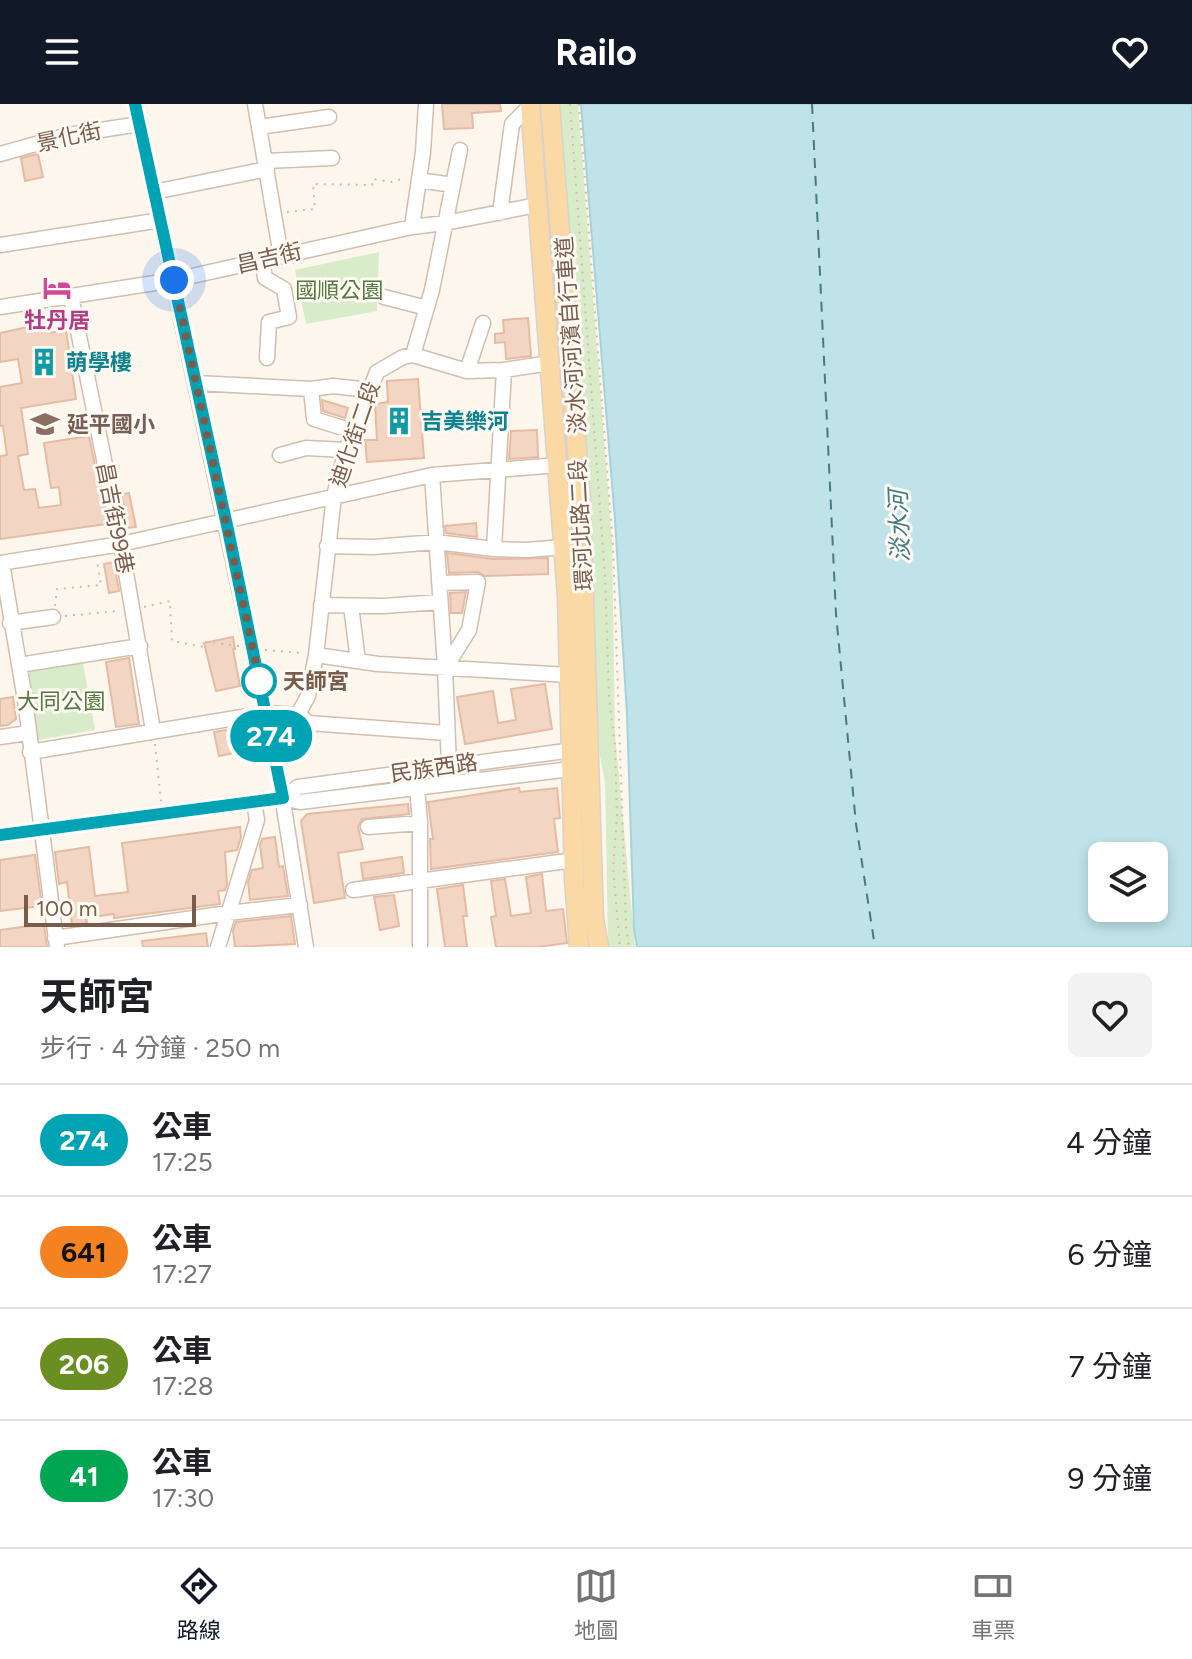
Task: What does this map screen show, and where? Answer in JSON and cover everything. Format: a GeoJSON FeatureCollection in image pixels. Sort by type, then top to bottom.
{"type":"FeatureCollection","features":[{"type":"Feature","properties":{"kind":"main road","name":"環河北路二段"},"geometry":{"type":"LineString","coordinates":[[550,104],[581,501],[590,748],[577,762],[574,860],[579,947]]}},
{"type":"Feature","properties":{"kind":"main road","name":"環河北路二段"},"geometry":{"type":"LineString","coordinates":[[530,105],[559,465],[569,675],[599,947]]}},
{"type":"Feature","properties":{"kind":"street"},"geometry":{"type":"LineString","coordinates":[[135,104],[253,648],[283,798],[306,947]]}},
{"type":"Feature","properties":{"kind":"street"},"geometry":{"type":"LineString","coordinates":[[255,104],[281,256]]}},
{"type":"Feature","properties":{"kind":"street"},"geometry":{"type":"LineString","coordinates":[[412,227],[426,104]]}},
{"type":"Feature","properties":{"kind":"street"},"geometry":{"type":"LineString","coordinates":[[500,213],[512,124],[530,105]]}},
{"type":"Feature","properties":{"kind":"street"},"geometry":{"type":"LineString","coordinates":[[259,127],[329,117]]}},
{"type":"Feature","properties":{"kind":"street","name":"景化街"},"geometry":{"type":"LineString","coordinates":[[0,154],[68,135],[140,124]]}},
{"type":"Feature","properties":{"kind":"street"},"geometry":{"type":"LineString","coordinates":[[460,150],[427,308],[413,355],[467,371],[504,370],[550,363]]}},
{"type":"Feature","properties":{"kind":"street"},"geometry":{"type":"LineString","coordinates":[[154,192],[267,165],[332,158]]}},
{"type":"Feature","properties":{"kind":"street"},"geometry":{"type":"LineString","coordinates":[[419,180],[453,185]]}},
{"type":"Feature","properties":{"kind":"street","name":"昌吉街"},"geometry":{"type":"LineString","coordinates":[[0,307],[174,280],[412,227],[537,205]]}},
{"type":"Feature","properties":{"kind":"street"},"geometry":{"type":"LineString","coordinates":[[0,245],[161,220]]}},
{"type":"Feature","properties":{"kind":"street"},"geometry":{"type":"LineString","coordinates":[[262,259],[265,278],[284,289],[289,317],[269,322],[267,358]]}},
{"type":"Feature","properties":{"kind":"street","name":"昌吉街99巷"},"geometry":{"type":"LineString","coordinates":[[71,296],[121,544],[153,730]]}},
{"type":"Feature","properties":{"kind":"street"},"geometry":{"type":"LineString","coordinates":[[384,297],[427,308]]}},
{"type":"Feature","properties":{"kind":"street"},"geometry":{"type":"LineString","coordinates":[[467,371],[483,323]]}},
{"type":"Feature","properties":{"kind":"street","name":"迪化街二段"},"geometry":{"type":"LineString","coordinates":[[275,757],[308,696],[316,655],[334,496],[346,450],[377,372],[403,357],[413,355]]}},
{"type":"Feature","properties":{"kind":"street"},"geometry":{"type":"LineString","coordinates":[[494,549],[504,370]]}},
{"type":"Feature","properties":{"kind":"street"},"geometry":{"type":"LineString","coordinates":[[196,383],[311,389],[333,386],[370,390]]}},
{"type":"Feature","properties":{"kind":"street"},"geometry":{"type":"LineString","coordinates":[[311,389],[314,419],[353,431]]}},
{"type":"Feature","properties":{"kind":"street"},"geometry":{"type":"LineString","coordinates":[[280,455],[306,448],[346,450]]}},
{"type":"Feature","properties":{"kind":"street"},"geometry":{"type":"LineString","coordinates":[[300,905],[228,913],[56,943],[28,733],[11,657],[10,623],[1,563],[121,544],[432,475],[559,465]]}},
{"type":"Feature","properties":{"kind":"street"},"geometry":{"type":"LineString","coordinates":[[432,475],[449,766]]}},
{"type":"Feature","properties":{"kind":"street"},"geometry":{"type":"LineString","coordinates":[[327,546],[374,547],[436,542],[494,549],[564,547]]}},
{"type":"Feature","properties":{"kind":"street"},"geometry":{"type":"LineString","coordinates":[[439,583],[478,582],[469,630],[445,667]]}},
{"type":"Feature","properties":{"kind":"street"},"geometry":{"type":"LineString","coordinates":[[321,605],[440,602]]}},
{"type":"Feature","properties":{"kind":"street"},"geometry":{"type":"LineString","coordinates":[[351,606],[358,661]]}},
{"type":"Feature","properties":{"kind":"street"},"geometry":{"type":"LineString","coordinates":[[10,623],[53,617]]}},
{"type":"Feature","properties":{"kind":"street"},"geometry":{"type":"LineString","coordinates":[[11,657],[140,646]]}},
{"type":"Feature","properties":{"kind":"street"},"geometry":{"type":"LineString","coordinates":[[316,655],[358,661],[569,675]]}},
{"type":"Feature","properties":{"kind":"street"},"geometry":{"type":"LineString","coordinates":[[30,752],[266,713],[300,715],[308,723],[447,733]]}},
{"type":"Feature","properties":{"kind":"street"},"geometry":{"type":"LineString","coordinates":[[0,737],[28,733]]}},
{"type":"Feature","properties":{"kind":"street","name":"民族西路"},"geometry":{"type":"LineString","coordinates":[[283,798],[298,787],[449,766],[577,762]]}},
{"type":"Feature","properties":{"kind":"street","name":"民族西路"},"geometry":{"type":"LineString","coordinates":[[0,835],[283,798],[300,802],[577,762]]}},
{"type":"Feature","properties":{"kind":"street"},"geometry":{"type":"LineString","coordinates":[[417,786],[420,947]]}},
{"type":"Feature","properties":{"kind":"street"},"geometry":{"type":"LineString","coordinates":[[218,947],[257,820],[254,802]]}},
{"type":"Feature","properties":{"kind":"street"},"geometry":{"type":"LineString","coordinates":[[368,827],[420,823]]}},
{"type":"Feature","properties":{"kind":"street"},"geometry":{"type":"LineString","coordinates":[[353,890],[574,860]]}},
{"type":"Feature","properties":{"kind":"path","name":"淡水河河濱自行車道"},"geometry":{"type":"LineString","coordinates":[[570,104],[603,546],[616,782],[613,868],[620,947]]}},
{"type":"Feature","properties":{"kind":"path"},"geometry":{"type":"LineString","coordinates":[[579,104],[613,547],[629,947]]}},
{"type":"Feature","properties":{"kind":"path"},"geometry":{"type":"LineString","coordinates":[[274,213],[315,209],[313,184],[372,185],[373,179],[391,182],[401,177],[419,180]]}},
{"type":"Feature","properties":{"kind":"path"},"geometry":{"type":"LineString","coordinates":[[94,548],[101,585],[57,589],[53,617],[133,609],[170,601],[172,641],[204,647],[206,642],[316,655]]}},
{"type":"Feature","properties":{"kind":"path"},"geometry":{"type":"LineString","coordinates":[[153,730],[162,813]]}},
{"type":"Feature","properties":{"kind":"path"},"geometry":{"type":"LineString","coordinates":[[605,782],[622,781]]}},
{"type":"Feature","properties":{"kind":"green space"},"geometry":{"type":"Polygon","coordinates":[[[556,104],[578,104],[612,542],[615,734],[635,947],[608,947],[605,782],[595,731],[556,104]]]}},
{"type":"Feature","properties":{"kind":"green space","name":"國順公園"},"geometry":{"type":"Polygon","coordinates":[[[379,252],[377,311],[306,324],[295,270],[379,252]]]}},
{"type":"Feature","properties":{"kind":"green space","name":"大同公園"},"geometry":{"type":"Polygon","coordinates":[[[83,663],[95,730],[38,740],[28,671],[83,663]]]}},
{"type":"Feature","properties":{"kind":"water","name":"淡水河"},"geometry":{"type":"Polygon","coordinates":[[[581,104],[1192,104],[1192,947],[637,947],[615,520],[581,104]]]}},
{"type":"Feature","properties":{"kind":"building"},"geometry":{"type":"Polygon","coordinates":[[[442,104],[500,104],[501,111],[472,113],[473,128],[444,129],[442,104]]]}},
{"type":"Feature","properties":{"kind":"building"},"geometry":{"type":"Polygon","coordinates":[[[38,154],[43,177],[25,181],[21,158],[38,154]]]}},
{"type":"Feature","properties":{"kind":"building"},"geometry":{"type":"Polygon","coordinates":[[[528,318],[531,356],[506,359],[505,342],[495,343],[495,334],[504,333],[503,320],[528,318]]]}},
{"type":"Feature","properties":{"kind":"building","name":"延平國小"},"geometry":{"type":"Polygon","coordinates":[[[46,323],[48,333],[66,330],[76,399],[21,408],[28,454],[18,456],[24,490],[35,489],[39,508],[61,505],[59,487],[51,488],[44,443],[89,436],[107,524],[0,539],[0,456],[7,455],[3,426],[0,426],[0,387],[22,383],[18,359],[0,362],[0,333],[46,323]]]}},
{"type":"Feature","properties":{"kind":"building","name":"吉美樂河"},"geometry":{"type":"Polygon","coordinates":[[[418,379],[424,458],[367,462],[365,440],[377,440],[375,404],[388,402],[387,381],[418,379]]]}},
{"type":"Feature","properties":{"kind":"building"},"geometry":{"type":"Polygon","coordinates":[[[322,400],[348,408],[345,418],[323,411],[322,400]]]}},
{"type":"Feature","properties":{"kind":"building"},"geometry":{"type":"Polygon","coordinates":[[[537,430],[538,457],[509,459],[511,431],[537,430]]]}},
{"type":"Feature","properties":{"kind":"building"},"geometry":{"type":"Polygon","coordinates":[[[129,493],[136,527],[128,528],[121,495],[129,493]]]}},
{"type":"Feature","properties":{"kind":"building"},"geometry":{"type":"Polygon","coordinates":[[[476,523],[477,537],[446,533],[445,526],[476,523]]]}},
{"type":"Feature","properties":{"kind":"building"},"geometry":{"type":"Polygon","coordinates":[[[447,553],[494,559],[548,558],[548,574],[485,576],[478,572],[449,573],[447,553]]]}},
{"type":"Feature","properties":{"kind":"building"},"geometry":{"type":"Polygon","coordinates":[[[114,562],[119,591],[109,593],[104,564],[114,562]]]}},
{"type":"Feature","properties":{"kind":"building"},"geometry":{"type":"Polygon","coordinates":[[[466,592],[462,613],[451,613],[450,593],[466,592]]]}},
{"type":"Feature","properties":{"kind":"building"},"geometry":{"type":"Polygon","coordinates":[[[233,637],[240,686],[216,691],[204,643],[233,637]]]}},
{"type":"Feature","properties":{"kind":"building"},"geometry":{"type":"Polygon","coordinates":[[[129,658],[139,724],[116,727],[106,662],[129,658]]]}},
{"type":"Feature","properties":{"kind":"building"},"geometry":{"type":"Polygon","coordinates":[[[545,684],[552,729],[465,744],[457,697],[493,691],[498,723],[516,720],[511,689],[545,684]]]}},
{"type":"Feature","properties":{"kind":"building"},"geometry":{"type":"Polygon","coordinates":[[[13,697],[16,719],[0,726],[0,699],[13,697]]]}},
{"type":"Feature","properties":{"kind":"building"},"geometry":{"type":"Polygon","coordinates":[[[249,726],[254,749],[219,756],[214,732],[249,726]]]}},
{"type":"Feature","properties":{"kind":"building"},"geometry":{"type":"Polygon","coordinates":[[[519,788],[520,792],[557,788],[560,818],[554,819],[558,852],[431,869],[430,839],[433,839],[428,802],[519,788]]]}},
{"type":"Feature","properties":{"kind":"building"},"geometry":{"type":"Polygon","coordinates":[[[408,804],[409,814],[362,819],[358,827],[363,849],[338,853],[345,898],[314,903],[301,821],[307,814],[408,804]]]}},
{"type":"Feature","properties":{"kind":"building"},"geometry":{"type":"Polygon","coordinates":[[[240,827],[237,850],[225,852],[227,884],[225,890],[218,891],[220,904],[114,918],[114,914],[86,918],[87,923],[72,925],[67,882],[59,884],[55,852],[89,847],[95,896],[128,892],[122,843],[240,827]]]}},
{"type":"Feature","properties":{"kind":"building"},"geometry":{"type":"Polygon","coordinates":[[[275,837],[279,867],[283,866],[288,896],[250,900],[248,882],[252,870],[263,868],[262,839],[275,837]]]}},
{"type":"Feature","properties":{"kind":"building"},"geometry":{"type":"Polygon","coordinates":[[[35,855],[42,906],[0,911],[0,860],[35,855]]]}},
{"type":"Feature","properties":{"kind":"building"},"geometry":{"type":"Polygon","coordinates":[[[402,857],[404,873],[363,879],[361,863],[402,857]]]}},
{"type":"Feature","properties":{"kind":"building"},"geometry":{"type":"Polygon","coordinates":[[[542,874],[546,911],[563,909],[567,943],[496,947],[491,917],[496,916],[491,881],[505,879],[511,916],[531,913],[526,877],[542,874]]]}},
{"type":"Feature","properties":{"kind":"building"},"geometry":{"type":"Polygon","coordinates":[[[463,885],[467,947],[445,947],[437,889],[463,885]]]}},
{"type":"Feature","properties":{"kind":"building"},"geometry":{"type":"Polygon","coordinates":[[[394,895],[399,926],[380,930],[374,897],[394,895]]]}},
{"type":"Feature","properties":{"kind":"building"},"geometry":{"type":"Polygon","coordinates":[[[291,916],[295,944],[235,947],[233,931],[236,922],[291,916]]]}},
{"type":"Feature","properties":{"kind":"building"},"geometry":{"type":"Polygon","coordinates":[[[44,924],[47,947],[0,947],[0,930],[44,924]]]}},
{"type":"Feature","properties":{"kind":"building"},"geometry":{"type":"Polygon","coordinates":[[[206,933],[208,947],[143,947],[142,941],[206,933]]]}},
{"type":"Feature","properties":{"kind":"ferry route"},"geometry":{"type":"LineString","coordinates":[[812,104],[836,614],[856,824],[875,947]]}},
{"type":"Feature","properties":{"kind":"bus line","name":"274"},"geometry":{"type":"LineString","coordinates":[[0,835],[283,798],[135,104]]}},
{"type":"Feature","properties":{"kind":"place","name":"牡丹居"},"geometry":{"type":"Point","coordinates":[57,288]}},
{"type":"Feature","properties":{"kind":"place","name":"萌學樓"},"geometry":{"type":"Point","coordinates":[44,362]}},
{"type":"Feature","properties":{"kind":"place","name":"吉美樂河"},"geometry":{"type":"Point","coordinates":[399,421]}},
{"type":"Feature","properties":{"kind":"place","name":"延平國小"},"geometry":{"type":"Point","coordinates":[45,424]}},
{"type":"Feature","properties":{"kind":"place","name":"天師宮"},"geometry":{"type":"Point","coordinates":[259,681]}},
{"type":"Feature","properties":{"kind":"route"},"geometry":{"type":"LineString","coordinates":[[174,280],[262,692],[259,681]]}}]}
